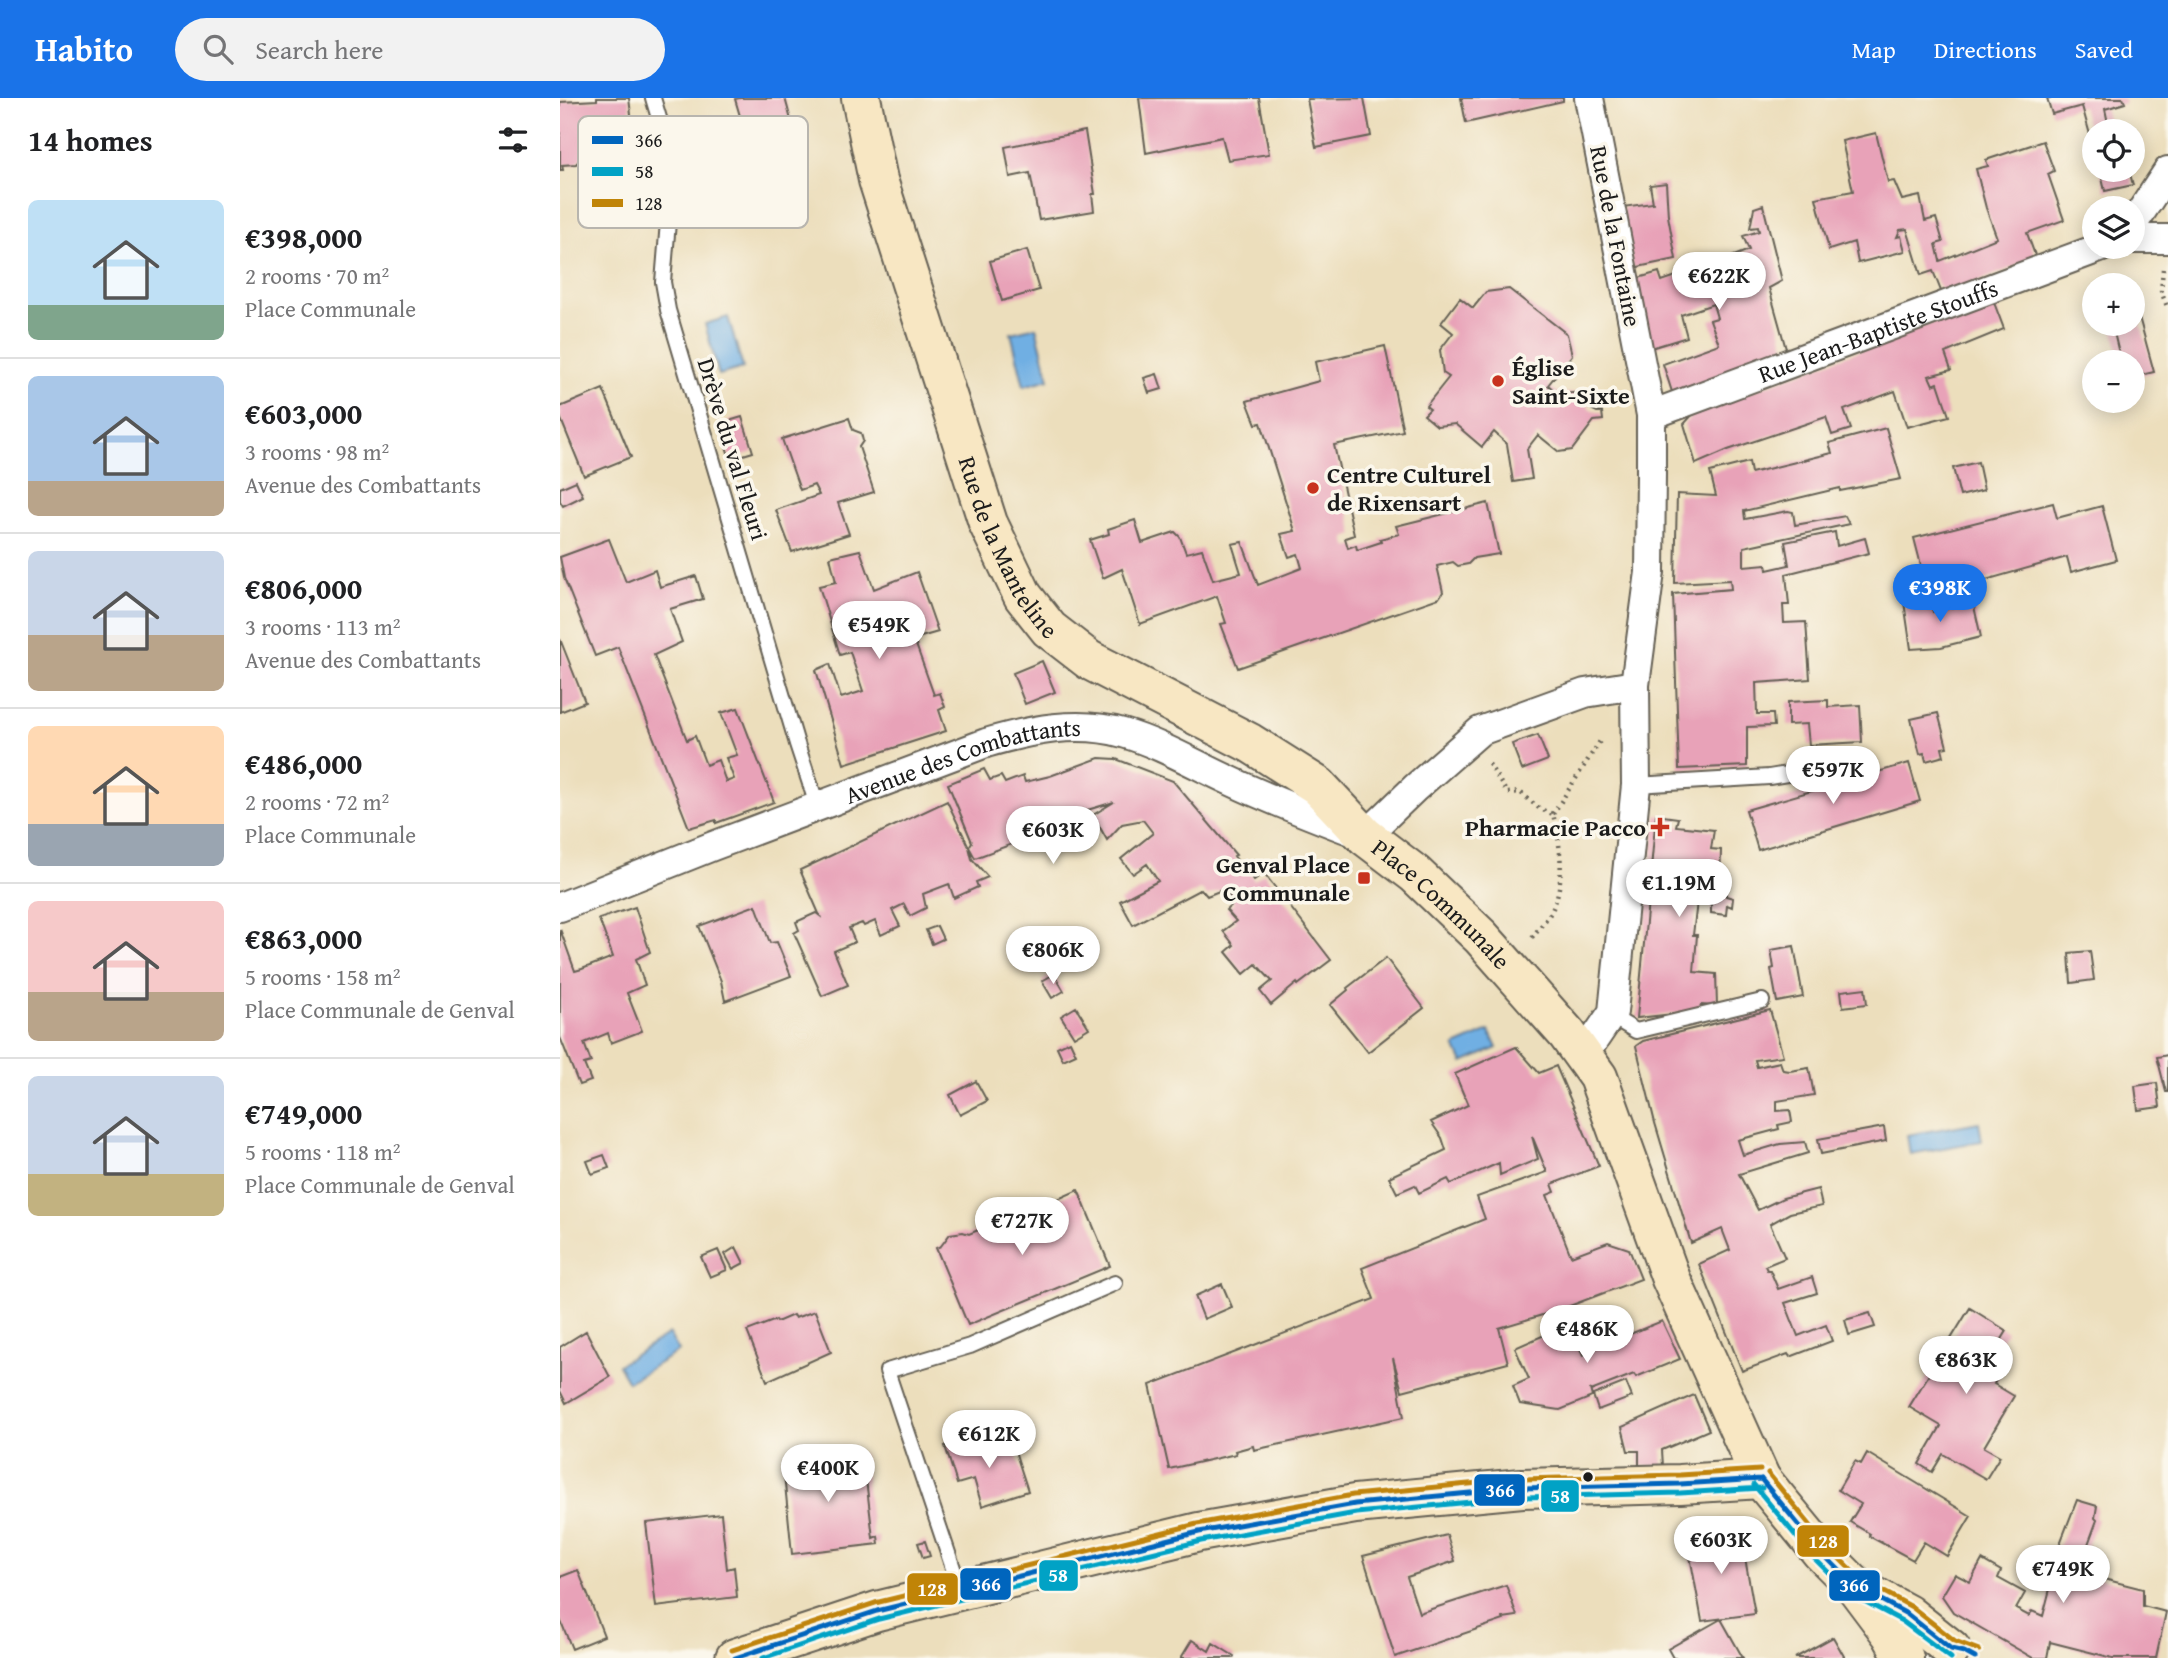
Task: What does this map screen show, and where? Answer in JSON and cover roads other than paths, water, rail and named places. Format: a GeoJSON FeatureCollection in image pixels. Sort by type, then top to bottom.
{"type":"FeatureCollection","features":[{"type":"Feature","properties":{"kind":"street","name":"Rue de la Manteline"},"geometry":{"type":"LineString","coordinates":[[861,98],[878,180],[988,523],[1023,596],[1049,629],[1089,660],[1250,743],[1318,786],[1365,836]]}},
{"type":"Feature","properties":{"kind":"street","name":"Rue de la Fontaine"},"geometry":{"type":"LineString","coordinates":[[1589,98],[1651,415]]}},
{"type":"Feature","properties":{"kind":"street"},"geometry":{"type":"LineString","coordinates":[[2145,205],[2168,170]]}},
{"type":"Feature","properties":{"kind":"street"},"geometry":{"type":"LineString","coordinates":[[2145,239],[2166,239]]}},
{"type":"Feature","properties":{"kind":"street","name":"Rue Jean-Baptiste Stouffs"},"geometry":{"type":"LineString","coordinates":[[1651,415],[2082,254]]}},
{"type":"Feature","properties":{"kind":"street"},"geometry":{"type":"LineString","coordinates":[[1583,1056],[1613,1012],[1636,785],[1635,685],[1650,572],[1651,415]]}},
{"type":"Feature","properties":{"kind":"street","name":"Place Communale"},"geometry":{"type":"LineString","coordinates":[[1635,685],[1585,693],[1480,731],[1365,836],[1415,874],[1481,937],[1567,1034],[1598,1077],[1671,1279],[1761,1479],[1821,1552],[1855,1586]]}},
{"type":"Feature","properties":{"kind":"street","name":"Avenue des Combattants"},"geometry":{"type":"LineString","coordinates":[[560,907],[986,743],[1026,731],[1071,727],[1123,733],[1281,804],[1365,836]]}},
{"type":"Feature","properties":{"kind":"street"},"geometry":{"type":"LineString","coordinates":[[734,1658],[877,1611],[1199,1532],[1355,1504],[1522,1488],[1761,1479]]}},
{"type":"Feature","properties":{"kind":"street"},"geometry":{"type":"LineString","coordinates":[[1855,1586],[1907,1614],[1951,1655]]}},
{"type":"Feature","properties":{"kind":"street"},"geometry":{"type":"LineString","coordinates":[[1855,1586],[1891,1634],[1904,1658]]}},
{"type":"Feature","properties":{"kind":"lane","name":"Drève du val Fleuri"},"geometry":{"type":"LineString","coordinates":[[653,98],[658,116]]}},
{"type":"Feature","properties":{"kind":"lane","name":"Drève du val Fleuri"},"geometry":{"type":"LineString","coordinates":[[668,228],[663,282],[668,310],[818,808]]}},
{"type":"Feature","properties":{"kind":"lane"},"geometry":{"type":"LineString","coordinates":[[1636,785],[1769,777],[1864,761]]}},
{"type":"Feature","properties":{"kind":"lane"},"geometry":{"type":"LineString","coordinates":[[1611,1016],[1636,1031],[1762,1001]]}},
{"type":"Feature","properties":{"kind":"lane"},"geometry":{"type":"LineString","coordinates":[[961,1591],[887,1371],[970,1346],[1115,1283]]}},
{"type":"Feature","properties":{"kind":"water"},"geometry":{"type":"Polygon","coordinates":[[[728,317],[743,368],[719,375],[705,324],[728,317]]]}},
{"type":"Feature","properties":{"kind":"water"},"geometry":{"type":"Polygon","coordinates":[[[1036,327],[1049,379],[1024,386],[1011,333],[1036,327]]]}},
{"type":"Feature","properties":{"kind":"water"},"geometry":{"type":"Polygon","coordinates":[[[1489,1031],[1497,1048],[1463,1063],[1455,1046],[1489,1031]]]}},
{"type":"Feature","properties":{"kind":"water"},"geometry":{"type":"Polygon","coordinates":[[[1979,1122],[1982,1141],[1910,1154],[1907,1135],[1979,1122]]]}},
{"type":"Feature","properties":{"kind":"water"},"geometry":{"type":"Polygon","coordinates":[[[669,1334],[679,1351],[628,1382],[618,1365],[669,1334]]]}},
{"type":"Feature","properties":{"kind":"place","name":"Église Saint-Sixte"},"geometry":{"type":"Point","coordinates":[1498,381]}},
{"type":"Feature","properties":{"kind":"place","name":"Centre Culturel de Rixensart"},"geometry":{"type":"Point","coordinates":[1313,488]}},
{"type":"Feature","properties":{"kind":"place","name":"Pharmacie Pacco"},"geometry":{"type":"Point","coordinates":[1660,827]}},
{"type":"Feature","properties":{"kind":"place","name":"Genval Place Communale"},"geometry":{"type":"Point","coordinates":[1364,878]}}]}
